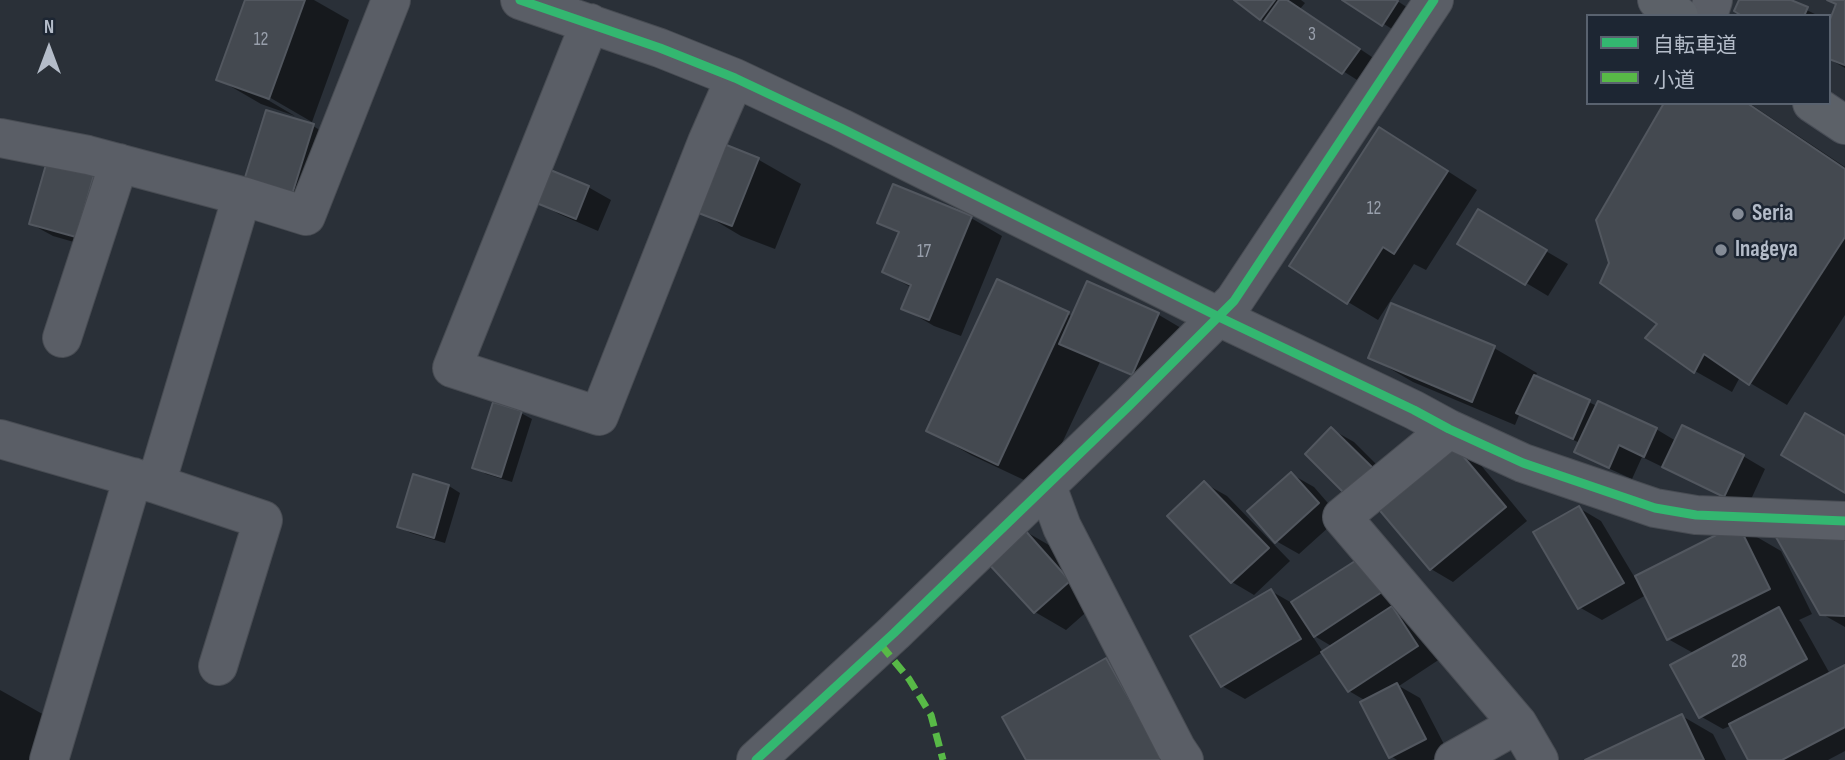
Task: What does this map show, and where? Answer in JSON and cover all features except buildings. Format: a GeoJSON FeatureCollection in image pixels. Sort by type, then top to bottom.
{"type":"FeatureCollection","features":[{"type":"Feature","properties":{"kind":"main road"},"geometry":{"type":"LineString","coordinates":[[1657,0],[1676,14]]}},
{"type":"Feature","properties":{"kind":"main road"},"geometry":{"type":"LineString","coordinates":[[1815,105],[1845,125]]}},
{"type":"Feature","properties":{"kind":"street"},"geometry":{"type":"LineString","coordinates":[[0,138],[118,163],[306,216],[391,0]]}},
{"type":"Feature","properties":{"kind":"street"},"geometry":{"type":"LineString","coordinates":[[520,0],[660,48],[735,78],[841,128],[1219,317],[1523,463],[1655,509],[1696,515],[1845,521]]}},
{"type":"Feature","properties":{"kind":"street"},"geometry":{"type":"LineString","coordinates":[[756,760],[894,634],[1234,301],[1434,0]]}},
{"type":"Feature","properties":{"kind":"street"},"geometry":{"type":"LineString","coordinates":[[590,23],[452,368],[599,416],[702,154],[735,78]]}},
{"type":"Feature","properties":{"kind":"street"},"geometry":{"type":"LineString","coordinates":[[62,338],[118,163]]}},
{"type":"Feature","properties":{"kind":"street"},"geometry":{"type":"LineString","coordinates":[[49,760],[242,196]]}},
{"type":"Feature","properties":{"kind":"street"},"geometry":{"type":"LineString","coordinates":[[1449,429],[1342,517],[1518,724],[1539,760]]}},
{"type":"Feature","properties":{"kind":"street"},"geometry":{"type":"LineString","coordinates":[[0,439],[145,480],[263,520],[218,666]]}},
{"type":"Feature","properties":{"kind":"street"},"geometry":{"type":"LineString","coordinates":[[1047,486],[1062,527],[1184,760]]}},
{"type":"Feature","properties":{"kind":"street"},"geometry":{"type":"LineString","coordinates":[[1454,760],[1518,724]]}},
{"type":"Feature","properties":{"kind":"marked path"},"geometry":{"type":"LineString","coordinates":[[881,645],[909,679],[931,715],[943,760]]}},
{"type":"Feature","properties":{"kind":"cycle path"},"geometry":{"type":"LineString","coordinates":[[520,0],[660,48],[735,78],[841,128],[1219,317],[1523,463],[1655,508],[1696,515],[1845,521]]}},
{"type":"Feature","properties":{"kind":"cycle path"},"geometry":{"type":"LineString","coordinates":[[756,760],[894,633],[1234,301],[1434,0]]}},
{"type":"Feature","properties":{"kind":"place","name":"Seria"},"geometry":{"type":"Point","coordinates":[1738,214]}},
{"type":"Feature","properties":{"kind":"place","name":"Inageya"},"geometry":{"type":"Point","coordinates":[1721,250]}}]}
